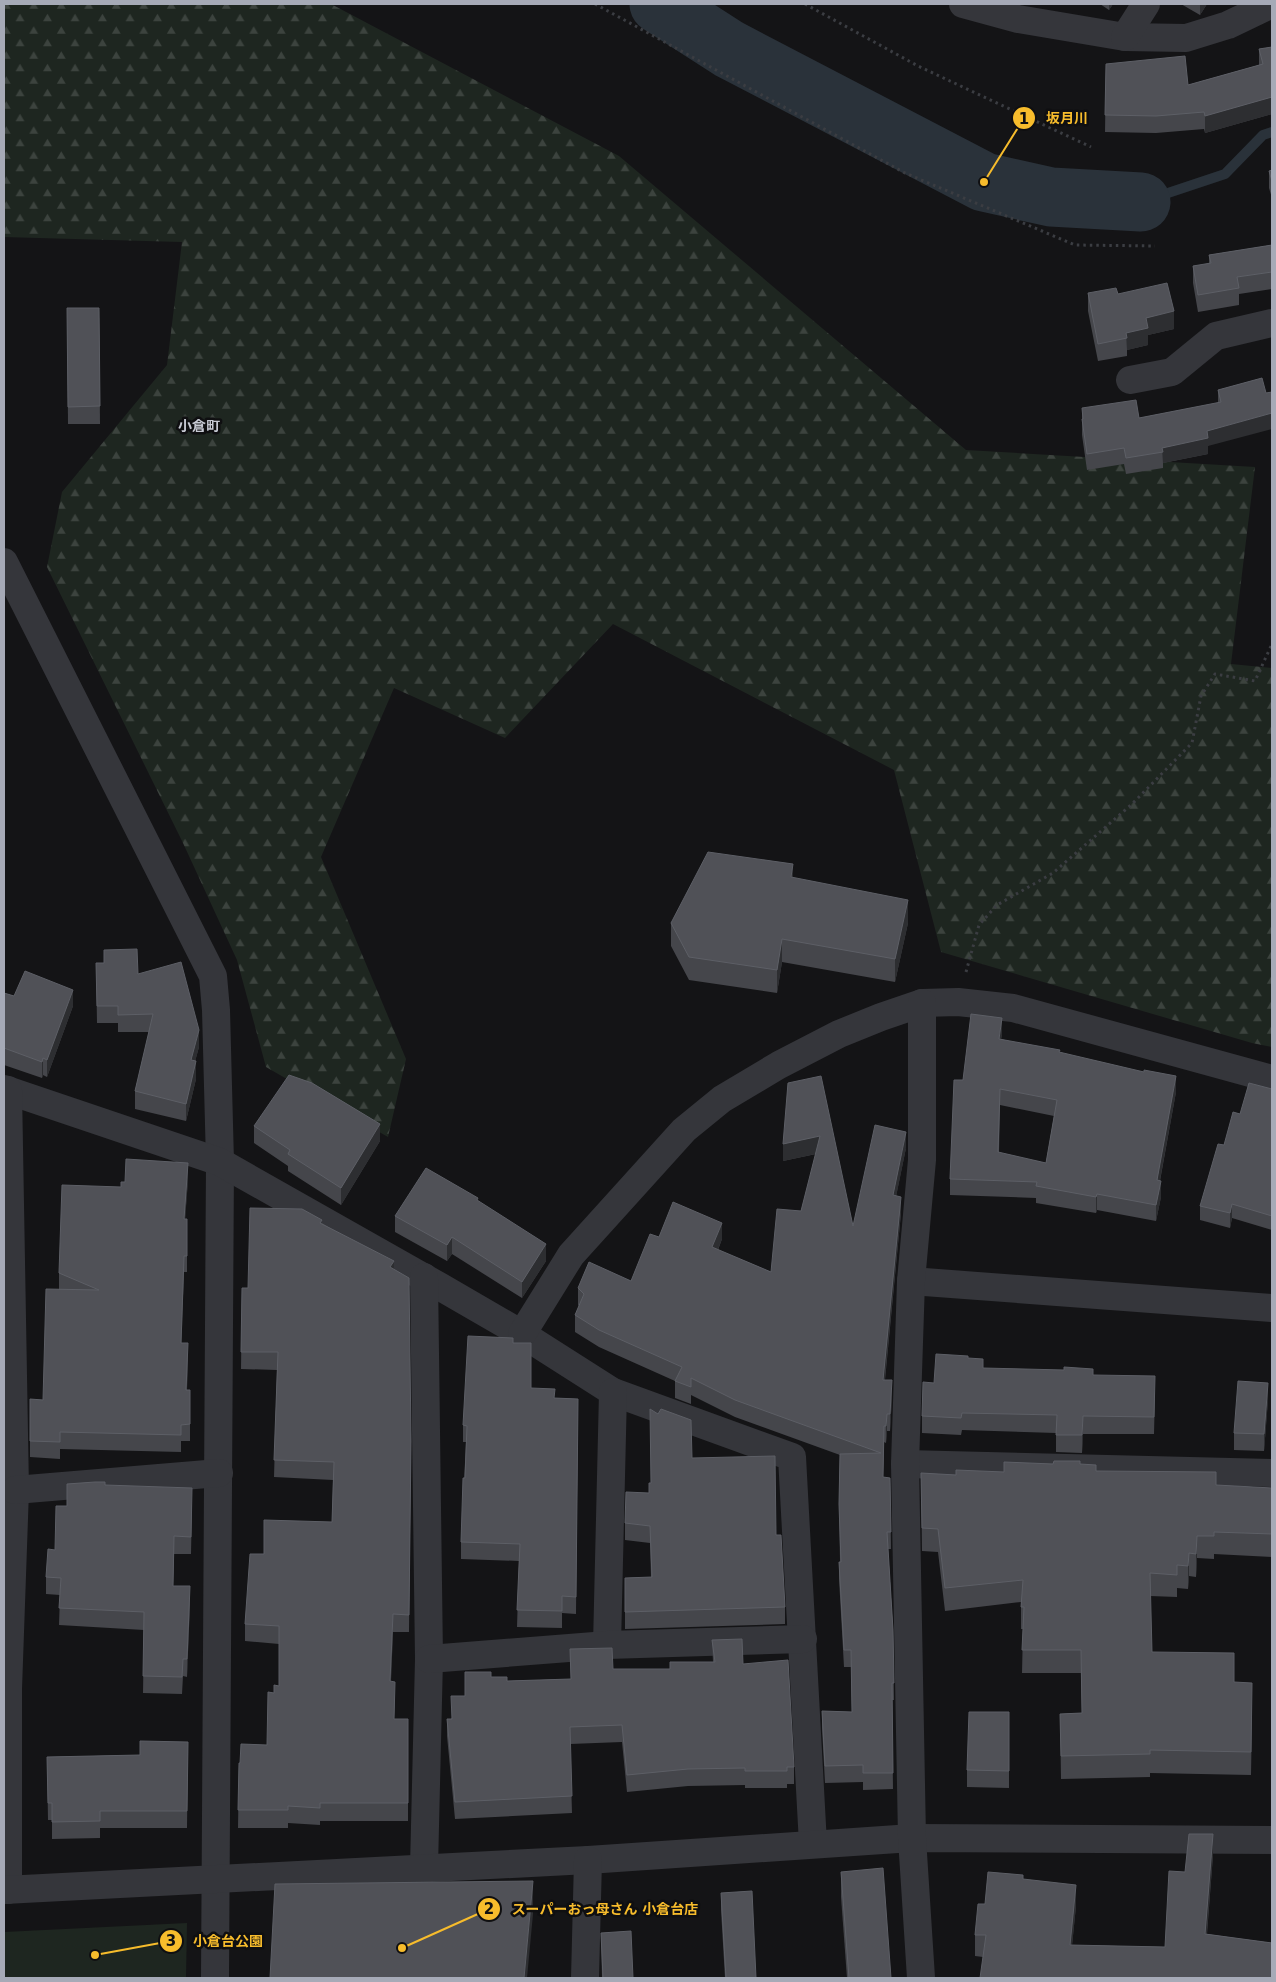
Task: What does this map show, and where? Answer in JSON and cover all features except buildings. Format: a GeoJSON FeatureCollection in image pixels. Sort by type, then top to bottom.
{"type":"FeatureCollection","features":[{"type":"Feature","properties":{"kind":"street"},"geometry":{"type":"LineString","coordinates":[[963,4],[1018,19],[1125,38],[1186,38],[1228,25],[1272,4]]}},
{"type":"Feature","properties":{"kind":"street"},"geometry":{"type":"LineString","coordinates":[[1125,38],[1146,4]]}},
{"type":"Feature","properties":{"kind":"street"},"geometry":{"type":"LineString","coordinates":[[1130,380],[1172,372],[1216,336],[1272,324]]}},
{"type":"Feature","properties":{"kind":"street"},"geometry":{"type":"LineString","coordinates":[[4,562],[213,976],[216,1010],[220,1162],[215,1978]]}},
{"type":"Feature","properties":{"kind":"street"},"geometry":{"type":"LineString","coordinates":[[522,1334],[571,1255],[684,1130],[722,1099],[779,1065],[839,1034],[922,1003],[958,1002],[1013,1008],[1272,1079]]}},
{"type":"Feature","properties":{"kind":"street"},"geometry":{"type":"LineString","coordinates":[[921,1978],[912,1838],[905,1464],[911,1281],[922,1160],[922,1003]]}},
{"type":"Feature","properties":{"kind":"street"},"geometry":{"type":"LineString","coordinates":[[814,1844],[792,1457],[613,1392],[522,1334],[220,1162],[6,1089],[7,1294],[15,1490],[6,1688],[6,1890],[588,1860],[912,1838],[1272,1840]]}},
{"type":"Feature","properties":{"kind":"street"},"geometry":{"type":"LineString","coordinates":[[424,1277],[429,1659],[424,1868]]}},
{"type":"Feature","properties":{"kind":"street"},"geometry":{"type":"LineString","coordinates":[[911,1281],[1272,1308]]}},
{"type":"Feature","properties":{"kind":"street"},"geometry":{"type":"LineString","coordinates":[[607,1645],[613,1392]]}},
{"type":"Feature","properties":{"kind":"street"},"geometry":{"type":"LineString","coordinates":[[905,1464],[1272,1473]]}},
{"type":"Feature","properties":{"kind":"street"},"geometry":{"type":"LineString","coordinates":[[15,1490],[219,1473]]}},
{"type":"Feature","properties":{"kind":"street"},"geometry":{"type":"LineString","coordinates":[[429,1659],[607,1645],[803,1639]]}},
{"type":"Feature","properties":{"kind":"street"},"geometry":{"type":"LineString","coordinates":[[585,1978],[588,1860]]}},
{"type":"Feature","properties":{"kind":"path"},"geometry":{"type":"LineString","coordinates":[[595,4],[905,173],[1075,245],[1155,246]]}},
{"type":"Feature","properties":{"kind":"path"},"geometry":{"type":"LineString","coordinates":[[805,4],[918,66],[1091,147]]}},
{"type":"Feature","properties":{"kind":"path"},"geometry":{"type":"LineString","coordinates":[[958,1002],[980,925],[985,918],[997,905],[1053,873],[1132,804],[1192,743],[1200,696],[1215,674],[1255,681],[1272,644]]}},
{"type":"Feature","properties":{"kind":"green space"},"geometry":{"type":"Polygon","coordinates":[[[4,4],[331,4],[619,156],[966,450],[1255,467],[1231,664],[1272,668],[1272,1047],[1252,1043],[941,952],[894,770],[613,624],[505,738],[394,688],[321,857],[406,1059],[388,1137],[266,1067],[237,960],[183,843],[47,567],[62,492],[167,365],[182,242],[4,237],[4,4]]]}},
{"type":"Feature","properties":{"kind":"green space"},"geometry":{"type":"Polygon","coordinates":[[[187,1923],[186,1978],[4,1978],[4,1932],[187,1923]]]}},
{"type":"Feature","properties":{"kind":"waterway"},"geometry":{"type":"LineString","coordinates":[[659,4],[729,49],[984,182],[1051,197],[1141,202]]}},
{"type":"Feature","properties":{"kind":"waterway"},"geometry":{"type":"LineString","coordinates":[[1141,202],[1225,174],[1263,135],[1272,132]]}},
{"type":"Feature","properties":{"kind":"place","name":"坂月川"},"geometry":{"type":"Point","coordinates":[984,182]}},
{"type":"Feature","properties":{"kind":"place","name":"スーパーおっ母さん 小倉台店"},"geometry":{"type":"Point","coordinates":[402,1948]}},
{"type":"Feature","properties":{"kind":"place","name":"小倉台公園"},"geometry":{"type":"Point","coordinates":[95,1955]}},
{"type":"Feature","properties":{"kind":"district","name":"小倉町"},"geometry":{"type":"Point","coordinates":[199,426]}}]}
